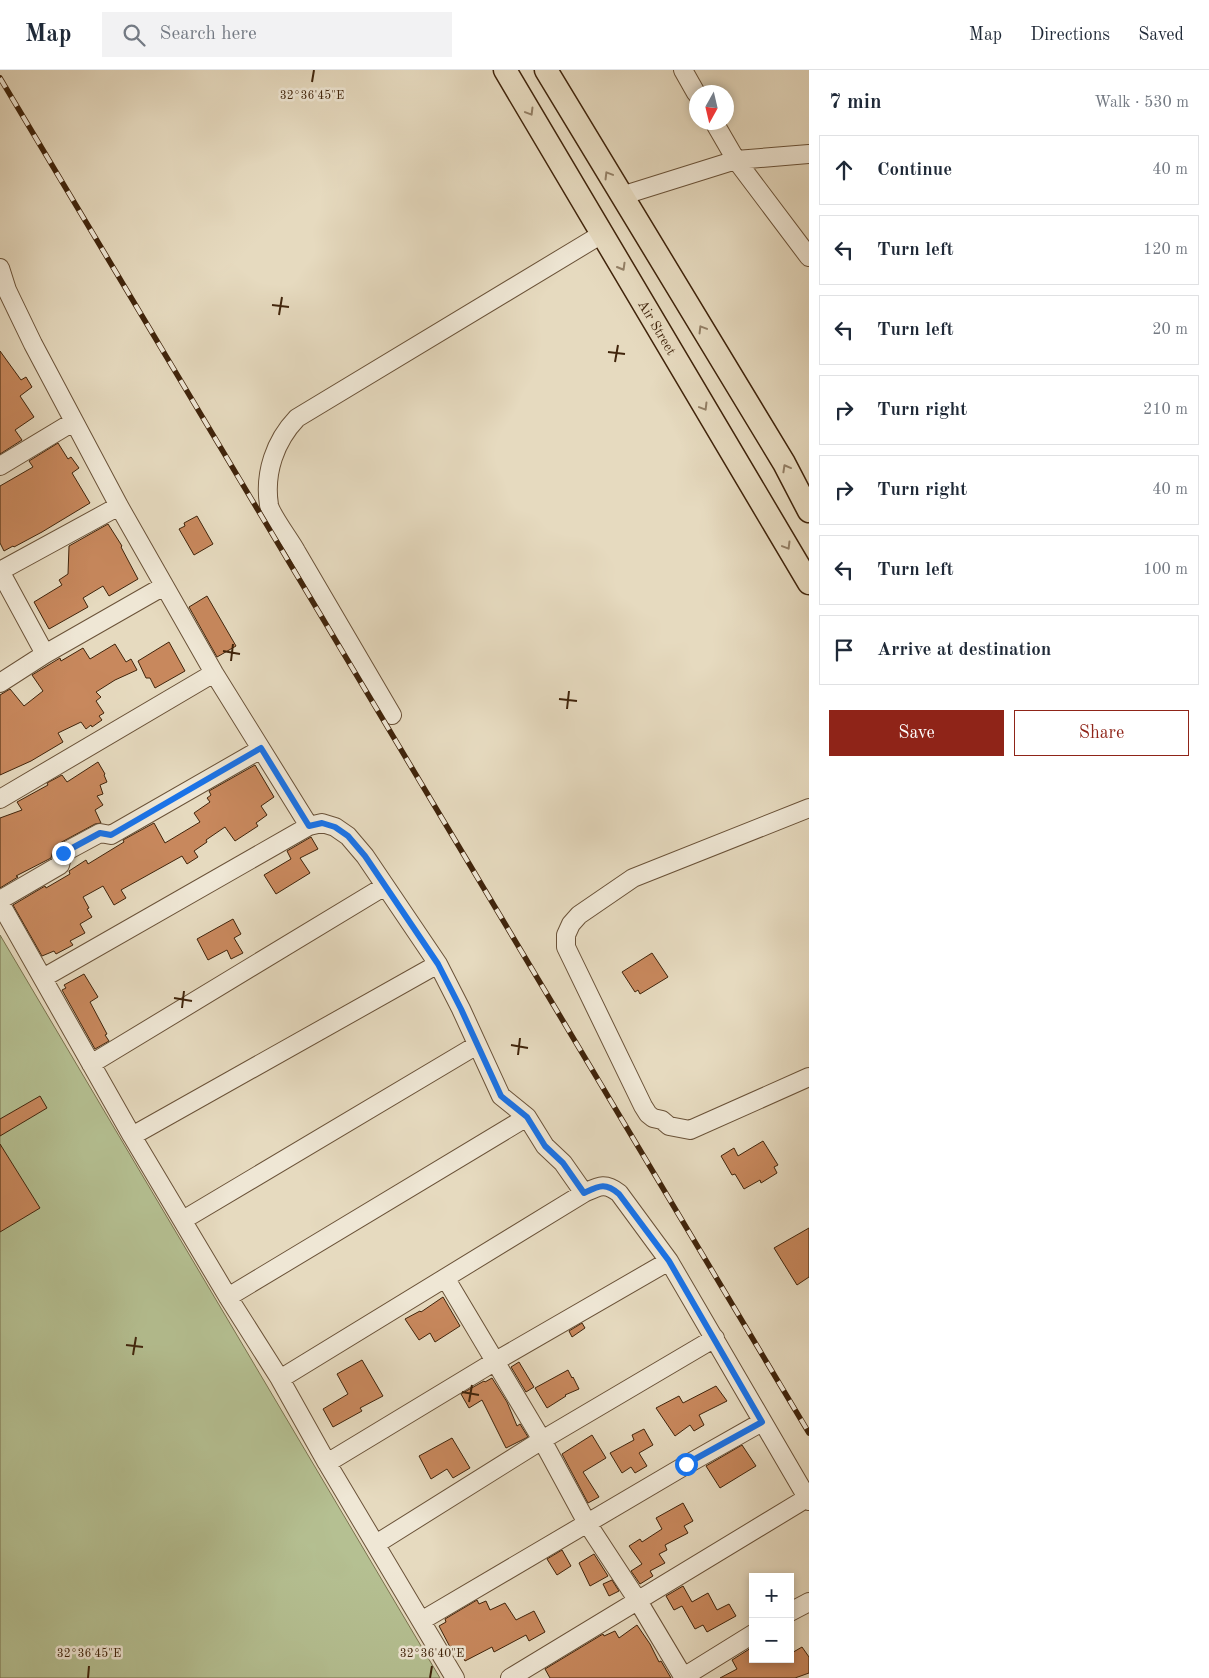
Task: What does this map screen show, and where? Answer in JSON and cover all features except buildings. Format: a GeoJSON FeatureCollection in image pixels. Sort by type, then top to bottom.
{"type":"FeatureCollection","features":[{"type":"Feature","properties":{"kind":"main road","name":"Air Street"},"geometry":{"type":"LineString","coordinates":[[505,70],[809,583]]}},
{"type":"Feature","properties":{"kind":"main road"},"geometry":{"type":"LineString","coordinates":[[546,70],[784,463],[809,511]]}},
{"type":"Feature","properties":{"kind":"street"},"geometry":{"type":"LineString","coordinates":[[683,70],[691,85]]}},
{"type":"Feature","properties":{"kind":"street"},"geometry":{"type":"LineString","coordinates":[[719,130],[736,160],[809,257]]}},
{"type":"Feature","properties":{"kind":"street"},"geometry":{"type":"LineString","coordinates":[[621,196],[736,160],[809,154]]}},
{"type":"Feature","properties":{"kind":"street"},"geometry":{"type":"LineString","coordinates":[[392,715],[294,547],[269,508],[268,477],[279,442],[288,427],[297,418],[602,234]]}},
{"type":"Feature","properties":{"kind":"street"},"geometry":{"type":"LineString","coordinates":[[0,268],[3,292],[119,506],[214,673],[309,826]]}},
{"type":"Feature","properties":{"kind":"street"},"geometry":{"type":"LineString","coordinates":[[0,466],[73,422]]}},
{"type":"Feature","properties":{"kind":"street"},"geometry":{"type":"LineString","coordinates":[[45,654],[0,571],[119,506]]}},
{"type":"Feature","properties":{"kind":"street"},"geometry":{"type":"LineString","coordinates":[[0,683],[45,654],[164,586]]}},
{"type":"Feature","properties":{"kind":"street"},"geometry":{"type":"LineString","coordinates":[[0,799],[214,673]]}},
{"type":"Feature","properties":{"kind":"street"},"geometry":{"type":"LineString","coordinates":[[261,748],[111,835],[100,833],[63,853],[60,865],[0,901],[132,1136],[280,1380],[455,1678]]}},
{"type":"Feature","properties":{"kind":"street"},"geometry":{"type":"LineString","coordinates":[[809,808],[634,878],[579,915],[571,924],[566,935],[566,947],[643,1106],[653,1118],[662,1120],[669,1126],[690,1130],[809,1078]]}},
{"type":"Feature","properties":{"kind":"street"},"geometry":{"type":"LineString","coordinates":[[43,978],[309,826],[322,823],[335,827],[348,836],[365,856],[438,964],[501,1096],[527,1117],[545,1146],[563,1163],[584,1193]]}},
{"type":"Feature","properties":{"kind":"street"},"geometry":{"type":"LineString","coordinates":[[91,1064],[385,886]]}},
{"type":"Feature","properties":{"kind":"street"},"geometry":{"type":"LineString","coordinates":[[132,1136],[438,964]]}},
{"type":"Feature","properties":{"kind":"street"},"geometry":{"type":"LineString","coordinates":[[183,1220],[477,1045]]}},
{"type":"Feature","properties":{"kind":"street"},"geometry":{"type":"LineString","coordinates":[[228,1296],[527,1117]]}},
{"type":"Feature","properties":{"kind":"street"},"geometry":{"type":"LineString","coordinates":[[280,1380],[584,1193],[599,1186],[610,1186],[619,1194],[669,1261],[762,1422],[805,1490],[638,1601],[510,1678]]}},
{"type":"Feature","properties":{"kind":"street"},"geometry":{"type":"LineString","coordinates":[[328,1463],[494,1362],[669,1261]]}},
{"type":"Feature","properties":{"kind":"street"},"geometry":{"type":"LineString","coordinates":[[446,1279],[542,1440],[587,1523],[638,1601],[683,1678],[749,1637]]}},
{"type":"Feature","properties":{"kind":"street"},"geometry":{"type":"LineString","coordinates":[[376,1544],[542,1440],[715,1338]]}},
{"type":"Feature","properties":{"kind":"street"},"geometry":{"type":"LineString","coordinates":[[421,1620],[686,1464],[762,1422]]}},
{"type":"Feature","properties":{"kind":"street"},"geometry":{"type":"LineString","coordinates":[[794,1610],[809,1602]]}},
{"type":"Feature","properties":{"kind":"green space"},"geometry":{"type":"Polygon","coordinates":[[[0,935],[440,1678],[0,1678],[0,935]]]}},
{"type":"Feature","properties":{"kind":"railway"},"geometry":{"type":"LineString","coordinates":[[0,78],[809,1433]]}},
{"type":"Feature","properties":{"kind":"route"},"geometry":{"type":"LineString","coordinates":[[63,853],[100,833],[111,835],[261,748],[309,826],[322,823],[335,827],[348,836],[365,856],[438,964],[501,1096],[527,1117],[545,1146],[563,1163],[584,1193],[599,1186],[610,1186],[619,1194],[669,1261],[715,1338],[762,1422],[686,1464]]}}]}
